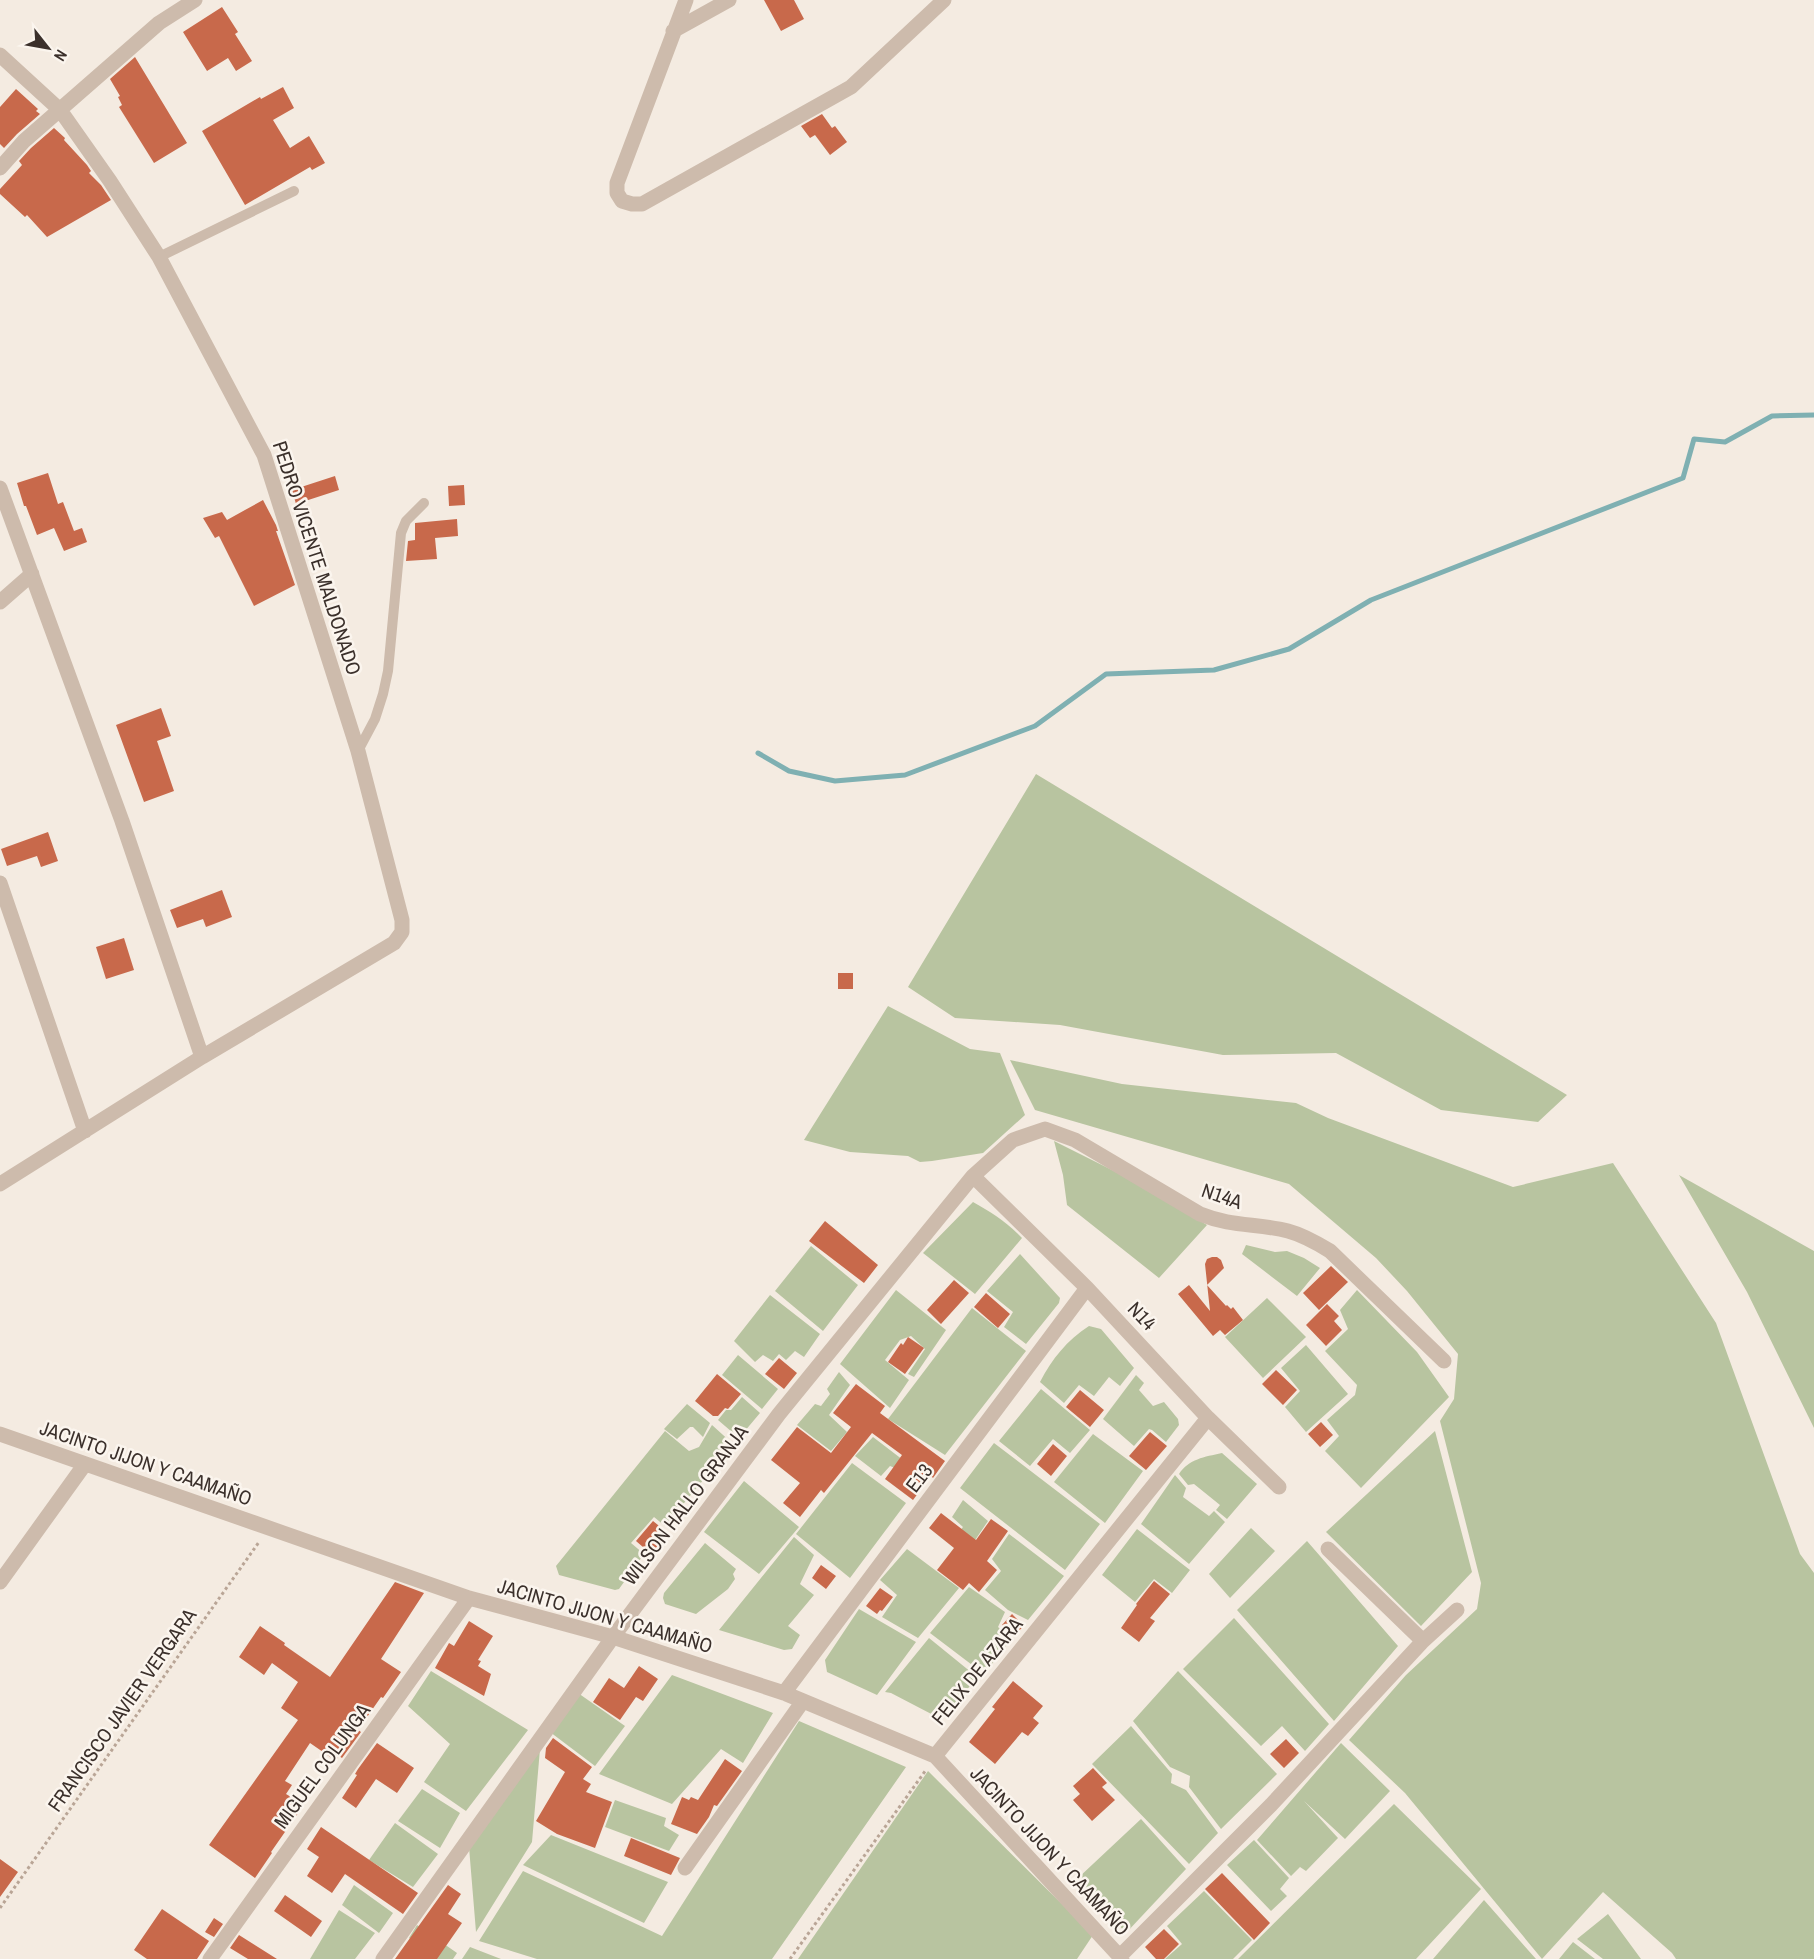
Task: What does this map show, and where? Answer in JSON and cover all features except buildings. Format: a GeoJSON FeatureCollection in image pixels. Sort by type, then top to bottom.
{"type":"FeatureCollection","features":[{"type":"Feature","properties":{"kind":"street"},"geometry":{"type":"LineString","coordinates":[[0,168],[24,141],[159,23],[195,0]]}},
{"type":"Feature","properties":{"kind":"street"},"geometry":{"type":"LineString","coordinates":[[686,0],[617,183],[617,193],[622,201],[632,204],[642,204],[851,87],[945,0]]}},
{"type":"Feature","properties":{"kind":"street"},"geometry":{"type":"LineString","coordinates":[[673,31],[729,0]]}},
{"type":"Feature","properties":{"kind":"street","name":"PEDRO VICENTE MALDONADO"},"geometry":{"type":"LineString","coordinates":[[0,56],[60,110],[159,257],[264,455],[358,751],[402,920],[402,932],[394,943],[202,1057]]}},
{"type":"Feature","properties":{"kind":"street"},"geometry":{"type":"LineString","coordinates":[[0,488],[122,821],[202,1057],[0,1184]]}},
{"type":"Feature","properties":{"kind":"street"},"geometry":{"type":"LineString","coordinates":[[0,602],[32,574]]}},
{"type":"Feature","properties":{"kind":"street"},"geometry":{"type":"LineString","coordinates":[[0,883],[85,1131]]}},
{"type":"Feature","properties":{"kind":"street","name":"N14A"},"geometry":{"type":"LineString","coordinates":[[972,1176],[1013,1140],[1046,1129],[1075,1140],[1200,1214],[1229,1224],[1287,1231],[1311,1240],[1330,1251],[1444,1361]]}},
{"type":"Feature","properties":{"kind":"street","name":"N14"},"geometry":{"type":"LineString","coordinates":[[972,1176],[1087,1288],[1208,1418],[1279,1487]]}},
{"type":"Feature","properties":{"kind":"street","name":"WILSON HALLO GRANJA"},"geometry":{"type":"LineString","coordinates":[[383,1959],[613,1637],[778,1414],[972,1176]]}},
{"type":"Feature","properties":{"kind":"street","name":"E13"},"geometry":{"type":"LineString","coordinates":[[784,1693],[1087,1288]]}},
{"type":"Feature","properties":{"kind":"street","name":"FELIX DE AZARA"},"geometry":{"type":"LineString","coordinates":[[935,1756],[1208,1418]]}},
{"type":"Feature","properties":{"kind":"street","name":"JACINTO JIJON Y CAAMAÑO"},"geometry":{"type":"LineString","coordinates":[[0,1434],[469,1598],[613,1637],[784,1693],[935,1756],[1121,1958]]}},
{"type":"Feature","properties":{"kind":"street"},"geometry":{"type":"LineString","coordinates":[[0,1582],[85,1464]]}},
{"type":"Feature","properties":{"kind":"street"},"geometry":{"type":"LineString","coordinates":[[1328,1549],[1423,1641]]}},
{"type":"Feature","properties":{"kind":"street","name":"MIGUEL COLUNGA"},"geometry":{"type":"LineString","coordinates":[[210,1959],[469,1598]]}},
{"type":"Feature","properties":{"kind":"street"},"geometry":{"type":"LineString","coordinates":[[1121,1958],[1271,1805],[1423,1641],[1457,1610]]}},
{"type":"Feature","properties":{"kind":"street"},"geometry":{"type":"LineString","coordinates":[[685,1868],[803,1701]]}},
{"type":"Feature","properties":{"kind":"lane"},"geometry":{"type":"LineString","coordinates":[[159,257],[294,191]]}},
{"type":"Feature","properties":{"kind":"lane"},"geometry":{"type":"LineString","coordinates":[[358,751],[375,719],[386,679],[401,533],[406,521],[424,502]]}},
{"type":"Feature","properties":{"kind":"path","name":"FRANCISCO JAVIER VERGARA"},"geometry":{"type":"LineString","coordinates":[[0,1908],[269,1528]]}},
{"type":"Feature","properties":{"kind":"path","name":"FELIX DE AZARA"},"geometry":{"type":"LineString","coordinates":[[790,1959],[935,1756]]}},
{"type":"Feature","properties":{"kind":"green space"},"geometry":{"type":"Polygon","coordinates":[[[1036,774],[1567,1095],[1538,1122],[1441,1110],[1336,1053],[1223,1055],[1060,1025],[955,1018],[908,987],[1036,774]]]}},
{"type":"Feature","properties":{"kind":"green space"},"geometry":{"type":"Polygon","coordinates":[[[888,1006],[970,1049],[1000,1053],[1025,1115],[983,1153],[932,1161],[920,1162],[908,1156],[850,1152],[804,1140],[888,1006]]]}},
{"type":"Feature","properties":{"kind":"green space"},"geometry":{"type":"Polygon","coordinates":[[[1010,1060],[1122,1084],[1296,1103],[1328,1118],[1513,1187],[1613,1163],[1716,1323],[1800,1554],[1814,1573],[1814,1959],[1676,1959],[1603,1892],[1542,1959],[1405,1793],[1349,1740],[1406,1675],[1477,1609],[1481,1583],[1440,1421],[1454,1399],[1458,1354],[1407,1291],[1376,1258],[1289,1184],[1035,1110],[1010,1060]]]}},
{"type":"Feature","properties":{"kind":"green space"},"geometry":{"type":"Polygon","coordinates":[[[1054,1141],[1140,1184],[1207,1225],[1159,1278],[1067,1205],[1063,1175],[1054,1141]]]}},
{"type":"Feature","properties":{"kind":"green space"},"geometry":{"type":"Polygon","coordinates":[[[1679,1175],[1814,1251],[1814,1428],[1747,1292],[1679,1175]]]}},
{"type":"Feature","properties":{"kind":"green space"},"geometry":{"type":"Polygon","coordinates":[[[973,1202],[999,1218],[1022,1238],[975,1294],[923,1253],[973,1202]]]}},
{"type":"Feature","properties":{"kind":"green space"},"geometry":{"type":"Polygon","coordinates":[[[1246,1245],[1275,1252],[1287,1251],[1320,1268],[1297,1296],[1242,1254],[1246,1245]]]}},
{"type":"Feature","properties":{"kind":"green space"},"geometry":{"type":"Polygon","coordinates":[[[811,1246],[858,1285],[823,1331],[775,1291],[811,1246]]]}},
{"type":"Feature","properties":{"kind":"green space"},"geometry":{"type":"Polygon","coordinates":[[[1020,1254],[1060,1298],[1059,1303],[1026,1344],[1004,1327],[1013,1312],[987,1291],[1020,1254]]]}},
{"type":"Feature","properties":{"kind":"green space"},"geometry":{"type":"Polygon","coordinates":[[[896,1290],[946,1330],[914,1377],[908,1374],[925,1349],[911,1336],[900,1340],[885,1360],[909,1380],[890,1408],[840,1364],[896,1290]]]}},
{"type":"Feature","properties":{"kind":"green space"},"geometry":{"type":"Polygon","coordinates":[[[1357,1290],[1417,1352],[1449,1397],[1361,1488],[1325,1451],[1339,1436],[1327,1420],[1355,1395],[1357,1385],[1325,1351],[1348,1329],[1340,1310],[1357,1290]]]}},
{"type":"Feature","properties":{"kind":"green space"},"geometry":{"type":"Polygon","coordinates":[[[770,1295],[820,1334],[804,1357],[795,1351],[786,1360],[779,1354],[773,1361],[763,1355],[755,1362],[734,1341],[770,1295]]]}},
{"type":"Feature","properties":{"kind":"green space"},"geometry":{"type":"Polygon","coordinates":[[[1267,1298],[1306,1337],[1263,1378],[1225,1337],[1267,1298]]]}},
{"type":"Feature","properties":{"kind":"green space"},"geometry":{"type":"Polygon","coordinates":[[[972,1308],[1026,1351],[945,1455],[888,1419],[972,1308]]]}},
{"type":"Feature","properties":{"kind":"green space"},"geometry":{"type":"Polygon","coordinates":[[[1089,1326],[1101,1329],[1134,1368],[1120,1386],[1109,1377],[1094,1396],[1079,1385],[1064,1403],[1040,1382],[1061,1351],[1089,1326]]]}},
{"type":"Feature","properties":{"kind":"green space"},"geometry":{"type":"Polygon","coordinates":[[[1306,1345],[1348,1394],[1306,1432],[1285,1407],[1300,1391],[1281,1368],[1306,1345]]]}},
{"type":"Feature","properties":{"kind":"green space"},"geometry":{"type":"Polygon","coordinates":[[[738,1355],[778,1389],[762,1409],[722,1375],[738,1355]]]}},
{"type":"Feature","properties":{"kind":"green space"},"geometry":{"type":"Polygon","coordinates":[[[839,1372],[850,1385],[829,1415],[847,1432],[831,1451],[797,1425],[815,1404],[821,1406],[830,1394],[827,1389],[839,1372]]]}},
{"type":"Feature","properties":{"kind":"green space"},"geometry":{"type":"Polygon","coordinates":[[[1136,1375],[1144,1383],[1139,1390],[1153,1406],[1164,1402],[1178,1419],[1179,1425],[1166,1442],[1149,1429],[1134,1446],[1103,1419],[1136,1375]]]}},
{"type":"Feature","properties":{"kind":"green space"},"geometry":{"type":"Polygon","coordinates":[[[1041,1389],[1090,1430],[1070,1453],[1053,1439],[1030,1466],[999,1441],[1041,1389]]]}},
{"type":"Feature","properties":{"kind":"green space"},"geometry":{"type":"Polygon","coordinates":[[[742,1397],[760,1413],[739,1438],[718,1420],[742,1397]]]}},
{"type":"Feature","properties":{"kind":"green space"},"geometry":{"type":"Polygon","coordinates":[[[687,1404],[710,1423],[703,1437],[693,1427],[677,1439],[664,1429],[687,1404]]]}},
{"type":"Feature","properties":{"kind":"green space"},"geometry":{"type":"Polygon","coordinates":[[[712,1425],[733,1444],[665,1526],[654,1517],[631,1543],[644,1554],[619,1589],[615,1590],[559,1575],[556,1566],[665,1431],[689,1451],[699,1447],[712,1425]]]}},
{"type":"Feature","properties":{"kind":"green space"},"geometry":{"type":"Polygon","coordinates":[[[1435,1431],[1472,1572],[1421,1626],[1326,1532],[1435,1431]]]}},
{"type":"Feature","properties":{"kind":"green space"},"geometry":{"type":"Polygon","coordinates":[[[1093,1434],[1143,1471],[1105,1523],[1054,1482],[1093,1434]]]}},
{"type":"Feature","properties":{"kind":"green space"},"geometry":{"type":"Polygon","coordinates":[[[873,1437],[903,1460],[895,1468],[890,1466],[881,1476],[855,1456],[873,1437]]]}},
{"type":"Feature","properties":{"kind":"green space"},"geometry":{"type":"Polygon","coordinates":[[[994,1443],[1100,1524],[1065,1570],[960,1488],[994,1443]]]}},
{"type":"Feature","properties":{"kind":"green space"},"geometry":{"type":"Polygon","coordinates":[[[1222,1453],[1257,1484],[1227,1519],[1216,1510],[1220,1505],[1194,1484],[1188,1485],[1179,1474],[1192,1462],[1222,1453]]]}},
{"type":"Feature","properties":{"kind":"green space"},"geometry":{"type":"Polygon","coordinates":[[[852,1463],[906,1503],[850,1578],[796,1534],[852,1463]]]}},
{"type":"Feature","properties":{"kind":"green space"},"geometry":{"type":"Polygon","coordinates":[[[1175,1475],[1186,1488],[1183,1497],[1209,1516],[1214,1511],[1225,1522],[1189,1564],[1141,1524],[1175,1475]]]}},
{"type":"Feature","properties":{"kind":"green space"},"geometry":{"type":"Polygon","coordinates":[[[744,1481],[799,1527],[759,1574],[704,1532],[744,1481]]]}},
{"type":"Feature","properties":{"kind":"green space"},"geometry":{"type":"Polygon","coordinates":[[[963,1500],[988,1521],[973,1543],[958,1533],[963,1527],[952,1517],[963,1500]]]}},
{"type":"Feature","properties":{"kind":"green space"},"geometry":{"type":"Polygon","coordinates":[[[1251,1528],[1275,1551],[1230,1598],[1209,1574],[1251,1528]]]}},
{"type":"Feature","properties":{"kind":"green space"},"geometry":{"type":"Polygon","coordinates":[[[1137,1529],[1190,1570],[1172,1593],[1154,1579],[1135,1602],[1102,1575],[1137,1529]]]}},
{"type":"Feature","properties":{"kind":"green space"},"geometry":{"type":"Polygon","coordinates":[[[1009,1534],[1064,1576],[1028,1620],[1008,1610],[985,1590],[1001,1571],[992,1559],[1009,1534]]]}},
{"type":"Feature","properties":{"kind":"green space"},"geometry":{"type":"Polygon","coordinates":[[[794,1537],[814,1555],[800,1584],[814,1595],[788,1626],[800,1635],[792,1649],[784,1650],[719,1630],[794,1537]]]}},
{"type":"Feature","properties":{"kind":"green space"},"geometry":{"type":"Polygon","coordinates":[[[1307,1541],[1398,1646],[1334,1721],[1237,1610],[1307,1541]]]}},
{"type":"Feature","properties":{"kind":"green space"},"geometry":{"type":"Polygon","coordinates":[[[705,1543],[736,1569],[733,1574],[735,1579],[728,1589],[696,1614],[665,1604],[664,1593],[705,1543]]]}},
{"type":"Feature","properties":{"kind":"green space"},"geometry":{"type":"Polygon","coordinates":[[[907,1549],[959,1588],[918,1638],[882,1617],[897,1595],[880,1580],[907,1549]]]}},
{"type":"Feature","properties":{"kind":"green space"},"geometry":{"type":"Polygon","coordinates":[[[969,1587],[1005,1612],[998,1627],[1011,1639],[984,1674],[930,1633],[969,1587]]]}},
{"type":"Feature","properties":{"kind":"green space"},"geometry":{"type":"Polygon","coordinates":[[[859,1609],[916,1642],[877,1695],[827,1672],[825,1660],[859,1609]]]}},
{"type":"Feature","properties":{"kind":"green space"},"geometry":{"type":"Polygon","coordinates":[[[1234,1618],[1329,1724],[1305,1751],[1282,1726],[1261,1746],[1183,1669],[1234,1618]]]}},
{"type":"Feature","properties":{"kind":"green space"},"geometry":{"type":"Polygon","coordinates":[[[929,1638],[977,1677],[946,1716],[939,1718],[885,1692],[929,1638]]]}},
{"type":"Feature","properties":{"kind":"green space"},"geometry":{"type":"Polygon","coordinates":[[[431,1671],[528,1730],[466,1811],[424,1782],[450,1744],[408,1706],[431,1671]]]}},
{"type":"Feature","properties":{"kind":"green space"},"geometry":{"type":"Polygon","coordinates":[[[1178,1671],[1277,1774],[1221,1829],[1189,1787],[1190,1776],[1170,1767],[1133,1721],[1178,1671]]]}},
{"type":"Feature","properties":{"kind":"green space"},"geometry":{"type":"Polygon","coordinates":[[[672,1675],[773,1713],[743,1763],[721,1749],[672,1804],[599,1774],[672,1675]]]}},
{"type":"Feature","properties":{"kind":"green space"},"geometry":{"type":"Polygon","coordinates":[[[578,1693],[625,1726],[595,1766],[550,1732],[578,1693]]]}},
{"type":"Feature","properties":{"kind":"green space"},"geometry":{"type":"Polygon","coordinates":[[[799,1721],[906,1767],[772,1959],[537,1959],[479,1941],[523,1871],[662,1936],[799,1721]]]}},
{"type":"Feature","properties":{"kind":"green space"},"geometry":{"type":"Polygon","coordinates":[[[1131,1726],[1172,1774],[1171,1783],[1186,1790],[1218,1833],[1189,1864],[1092,1764],[1131,1726]]]}},
{"type":"Feature","properties":{"kind":"green space"},"geometry":{"type":"Polygon","coordinates":[[[1341,1743],[1390,1791],[1345,1839],[1304,1801],[1338,1838],[1306,1871],[1300,1867],[1291,1876],[1257,1840],[1341,1743]]]}},
{"type":"Feature","properties":{"kind":"green space"},"geometry":{"type":"Polygon","coordinates":[[[540,1749],[532,1842],[476,1932],[469,1847],[540,1749]]]}},
{"type":"Feature","properties":{"kind":"green space"},"geometry":{"type":"Polygon","coordinates":[[[928,1771],[1093,1935],[1077,1959],[798,1959],[928,1771]]]}},
{"type":"Feature","properties":{"kind":"green space"},"geometry":{"type":"Polygon","coordinates":[[[422,1789],[460,1813],[440,1848],[398,1821],[422,1789]]]}},
{"type":"Feature","properties":{"kind":"green space"},"geometry":{"type":"Polygon","coordinates":[[[615,1800],[666,1818],[664,1826],[679,1835],[669,1851],[605,1827],[615,1800]]]}},
{"type":"Feature","properties":{"kind":"green space"},"geometry":{"type":"Polygon","coordinates":[[[1394,1804],[1481,1889],[1416,1959],[1238,1959],[1394,1804]]]}},
{"type":"Feature","properties":{"kind":"green space"},"geometry":{"type":"Polygon","coordinates":[[[1141,1819],[1186,1869],[1126,1933],[1077,1879],[1141,1819]]]}},
{"type":"Feature","properties":{"kind":"green space"},"geometry":{"type":"Polygon","coordinates":[[[395,1823],[438,1854],[413,1887],[369,1860],[395,1823]]]}},
{"type":"Feature","properties":{"kind":"green space"},"geometry":{"type":"Polygon","coordinates":[[[551,1835],[668,1882],[644,1923],[523,1865],[551,1835]]]}},
{"type":"Feature","properties":{"kind":"green space"},"geometry":{"type":"Polygon","coordinates":[[[1254,1840],[1289,1878],[1280,1889],[1287,1896],[1271,1911],[1227,1865],[1254,1840]]]}},
{"type":"Feature","properties":{"kind":"green space"},"geometry":{"type":"Polygon","coordinates":[[[354,1885],[393,1913],[379,1933],[342,1905],[354,1885]]]}},
{"type":"Feature","properties":{"kind":"green space"},"geometry":{"type":"Polygon","coordinates":[[[1204,1891],[1252,1940],[1233,1959],[1165,1959],[1182,1944],[1167,1926],[1204,1891]]]}},
{"type":"Feature","properties":{"kind":"green space"},"geometry":{"type":"Polygon","coordinates":[[[1484,1900],[1536,1959],[1433,1959],[1484,1900]]]}},
{"type":"Feature","properties":{"kind":"green space"},"geometry":{"type":"Polygon","coordinates":[[[339,1910],[375,1933],[355,1959],[310,1959],[339,1910]]]}},
{"type":"Feature","properties":{"kind":"green space"},"geometry":{"type":"Polygon","coordinates":[[[1608,1914],[1641,1959],[1603,1959],[1577,1939],[1608,1914]]]}},
{"type":"Feature","properties":{"kind":"green space"},"geometry":{"type":"Polygon","coordinates":[[[417,1925],[457,1953],[453,1959],[433,1959],[409,1938],[417,1925]]]}},
{"type":"Feature","properties":{"kind":"green space"},"geometry":{"type":"Polygon","coordinates":[[[1573,1942],[1595,1959],[1559,1959],[1573,1942]]]}},
{"type":"Feature","properties":{"kind":"green space"},"geometry":{"type":"Polygon","coordinates":[[[470,1947],[501,1959],[462,1959],[470,1947]]]}},
{"type":"Feature","properties":{"kind":"waterway"},"geometry":{"type":"LineString","coordinates":[[758,753],[789,771],[835,781],[905,775],[1035,726],[1106,674],[1214,670],[1289,649],[1371,600],[1683,478],[1694,439],[1725,442],[1772,416],[1814,415]]}}]}
